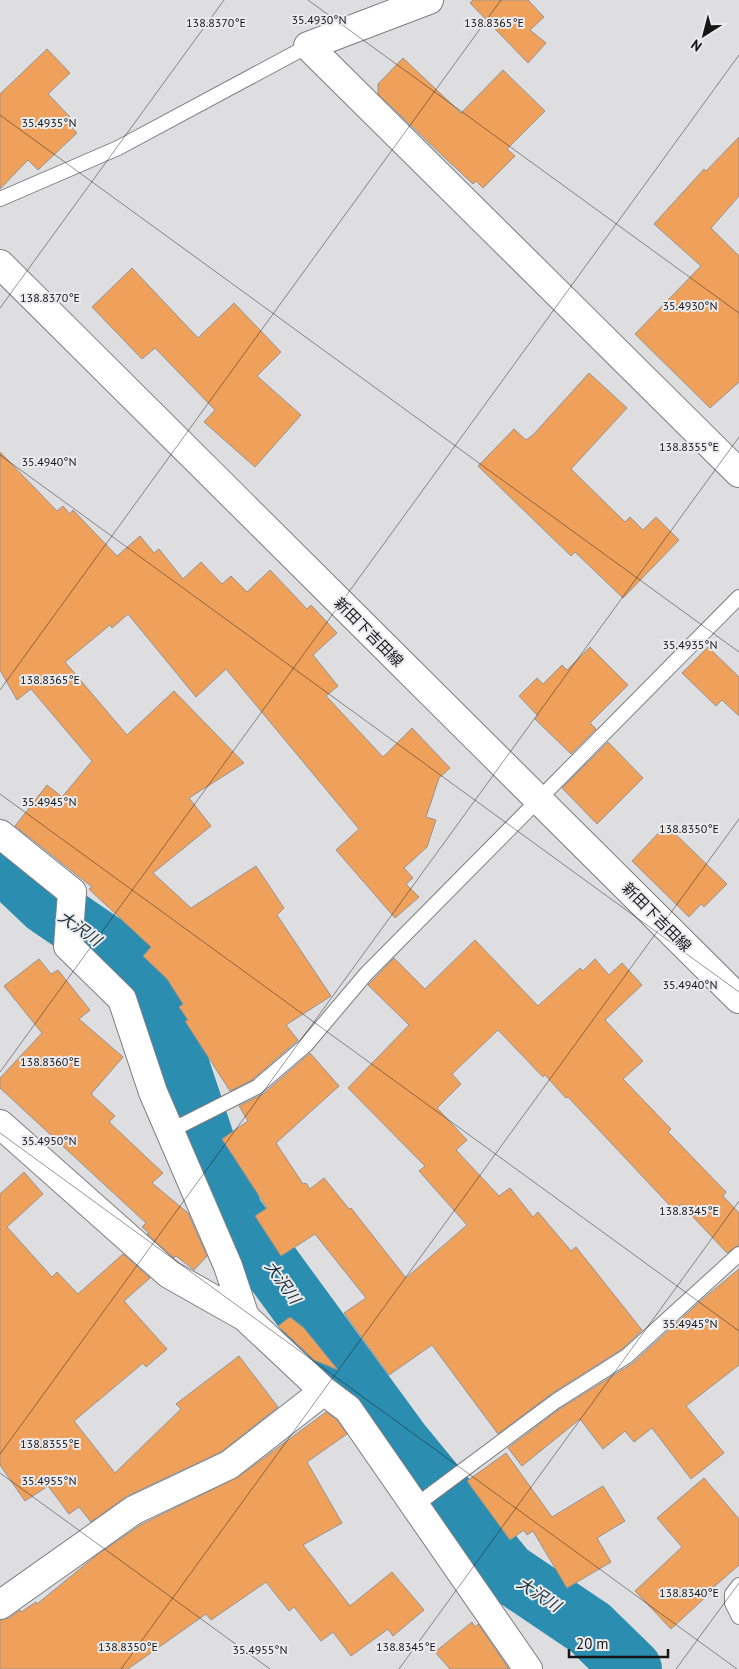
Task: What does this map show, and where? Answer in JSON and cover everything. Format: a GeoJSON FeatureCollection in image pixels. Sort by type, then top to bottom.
{"type":"FeatureCollection","features":[{"type":"Feature","properties":{"kind":"street"},"geometry":{"type":"LineString","coordinates":[[429,0],[308,46],[739,473]]}},
{"type":"Feature","properties":{"kind":"street","name":"新田下吉田線"},"geometry":{"type":"LineString","coordinates":[[0,264],[739,999]]}},
{"type":"Feature","properties":{"kind":"street"},"geometry":{"type":"LineString","coordinates":[[0,834],[72,892],[68,946],[122,999],[153,1092],[228,1266],[245,1317]]}},
{"type":"Feature","properties":{"kind":"street"},"geometry":{"type":"LineString","coordinates":[[0,1124],[169,1274],[245,1317],[324,1391],[348,1409],[528,1669]]}},
{"type":"Feature","properties":{"kind":"street"},"geometry":{"type":"LineString","coordinates":[[0,1605],[134,1510],[229,1465],[324,1391]]}},
{"type":"Feature","properties":{"kind":"lane"},"geometry":{"type":"LineString","coordinates":[[0,199],[118,148],[308,46]]}},
{"type":"Feature","properties":{"kind":"lane"},"geometry":{"type":"LineString","coordinates":[[170,1131],[257,1088],[306,1045],[366,974],[537,799],[739,597]]}},
{"type":"Feature","properties":{"kind":"lane"},"geometry":{"type":"LineString","coordinates":[[415,1506],[548,1407],[627,1356],[739,1254]]}},
{"type":"Feature","properties":{"kind":"lane"},"geometry":{"type":"LineString","coordinates":[[739,1585],[732,1594],[732,1603],[739,1617]]}},
{"type":"Feature","properties":{"kind":"building"},"geometry":{"type":"Polygon","coordinates":[[[473,0],[528,0],[544,17],[530,30],[546,43],[528,63],[470,3],[473,0]]]}},
{"type":"Feature","properties":{"kind":"building"},"geometry":{"type":"Polygon","coordinates":[[[47,49],[70,73],[48,94],[70,117],[66,121],[77,133],[38,170],[28,160],[0,189],[0,94],[47,49]]]}},
{"type":"Feature","properties":{"kind":"building"},"geometry":{"type":"Polygon","coordinates":[[[403,58],[461,113],[503,70],[545,111],[507,149],[515,156],[483,188],[476,181],[473,184],[378,94],[378,84],[403,58]]]}},
{"type":"Feature","properties":{"kind":"building"},"geometry":{"type":"Polygon","coordinates":[[[739,137],[739,196],[711,228],[739,256],[739,382],[710,408],[635,334],[701,266],[654,224],[704,169],[706,171],[739,137]]]}},
{"type":"Feature","properties":{"kind":"building"},"geometry":{"type":"Polygon","coordinates":[[[132,268],[198,338],[234,303],[281,352],[257,376],[301,415],[255,467],[204,422],[215,410],[155,348],[142,359],[92,307],[132,268]]]}},
{"type":"Feature","properties":{"kind":"building"},"geometry":{"type":"Polygon","coordinates":[[[589,373],[627,408],[571,469],[625,522],[630,517],[643,530],[656,517],[679,540],[623,598],[575,552],[571,556],[478,466],[514,429],[526,440],[533,435],[589,373]]]}},
{"type":"Feature","properties":{"kind":"building"},"geometry":{"type":"Polygon","coordinates":[[[0,452],[57,511],[63,506],[70,514],[73,510],[117,556],[140,536],[154,553],[159,549],[183,579],[201,562],[222,584],[231,576],[247,592],[270,570],[307,609],[311,605],[337,633],[313,655],[338,686],[326,696],[383,757],[412,728],[450,768],[439,778],[426,817],[436,820],[427,847],[404,868],[413,878],[406,884],[419,897],[395,918],[336,850],[359,829],[226,669],[196,697],[128,614],[112,628],[110,625],[65,662],[127,735],[174,691],[244,763],[189,798],[211,826],[153,873],[191,908],[256,866],[284,908],[277,915],[331,996],[286,1025],[298,1040],[252,1080],[230,1091],[185,1021],[188,1020],[179,1007],[183,1004],[167,979],[143,956],[151,947],[89,889],[92,887],[15,826],[47,785],[62,797],[92,761],[31,689],[17,700],[0,670],[0,452]]]}},
{"type":"Feature","properties":{"kind":"building"},"geometry":{"type":"Polygon","coordinates":[[[590,647],[628,685],[590,723],[596,729],[571,754],[535,719],[538,716],[519,696],[537,678],[543,684],[562,665],[567,670],[590,647]]]}},
{"type":"Feature","properties":{"kind":"building"},"geometry":{"type":"Polygon","coordinates":[[[708,647],[739,677],[739,716],[722,700],[716,706],[682,673],[708,647]]]}},
{"type":"Feature","properties":{"kind":"building"},"geometry":{"type":"Polygon","coordinates":[[[608,742],[643,778],[597,824],[562,788],[608,742]]]}},
{"type":"Feature","properties":{"kind":"building"},"geometry":{"type":"Polygon","coordinates":[[[666,825],[727,884],[704,907],[701,904],[689,917],[632,861],[666,825]]]}},
{"type":"Feature","properties":{"kind":"building"},"geometry":{"type":"Polygon","coordinates":[[[475,940],[538,1006],[580,968],[583,971],[595,959],[609,975],[622,963],[642,985],[605,1020],[643,1061],[623,1079],[671,1129],[668,1132],[726,1192],[723,1196],[739,1213],[739,1245],[727,1253],[681,1204],[674,1210],[568,1097],[566,1098],[545,1075],[543,1077],[498,1030],[452,1074],[461,1084],[437,1108],[467,1140],[456,1150],[499,1196],[510,1188],[533,1217],[538,1212],[571,1251],[576,1247],[642,1330],[622,1349],[551,1394],[498,1434],[432,1345],[389,1375],[344,1313],[366,1298],[315,1234],[281,1256],[255,1216],[267,1208],[222,1139],[248,1121],[239,1106],[263,1094],[310,1053],[339,1086],[276,1143],[303,1184],[306,1183],[310,1189],[324,1178],[349,1209],[351,1208],[406,1278],[467,1225],[419,1171],[425,1166],[348,1088],[409,1025],[368,985],[394,958],[425,989],[475,940]]]}},
{"type":"Feature","properties":{"kind":"building"},"geometry":{"type":"Polygon","coordinates":[[[39,959],[51,974],[58,970],[90,1010],[79,1019],[123,1057],[91,1094],[115,1116],[109,1122],[163,1173],[152,1183],[188,1213],[207,1256],[194,1270],[176,1256],[174,1258],[147,1234],[149,1233],[142,1227],[146,1223],[0,1088],[0,1078],[42,1033],[4,986],[39,959]]]}},
{"type":"Feature","properties":{"kind":"building"},"geometry":{"type":"Polygon","coordinates":[[[24,1172],[43,1194],[7,1227],[52,1277],[57,1272],[78,1294],[123,1254],[150,1278],[124,1301],[167,1349],[146,1367],[143,1363],[74,1421],[115,1473],[181,1409],[176,1404],[239,1356],[278,1407],[221,1452],[127,1496],[91,1522],[79,1507],[69,1514],[48,1486],[25,1501],[0,1465],[0,1194],[24,1172]]]}},
{"type":"Feature","properties":{"kind":"building"},"geometry":{"type":"Polygon","coordinates":[[[739,1269],[739,1365],[686,1406],[724,1453],[691,1479],[652,1428],[634,1442],[625,1431],[603,1449],[580,1419],[522,1466],[508,1448],[561,1408],[633,1363],[704,1298],[739,1269]]]}},
{"type":"Feature","properties":{"kind":"building"},"geometry":{"type":"Polygon","coordinates":[[[290,1317],[304,1328],[338,1370],[314,1360],[278,1326],[290,1317]]]}},
{"type":"Feature","properties":{"kind":"building"},"geometry":{"type":"Polygon","coordinates":[[[326,1412],[337,1420],[347,1434],[307,1462],[342,1523],[303,1545],[350,1606],[392,1572],[424,1610],[393,1636],[388,1629],[351,1656],[333,1632],[321,1641],[294,1607],[289,1611],[266,1582],[211,1620],[206,1614],[128,1669],[0,1669],[0,1620],[9,1618],[20,1610],[21,1612],[36,1602],[37,1604],[98,1554],[142,1524],[238,1477],[326,1412]]]}},
{"type":"Feature","properties":{"kind":"building"},"geometry":{"type":"Polygon","coordinates":[[[506,1453],[552,1517],[603,1486],[625,1521],[597,1538],[611,1562],[567,1588],[533,1531],[527,1535],[524,1530],[510,1540],[467,1481],[506,1453]]]}},
{"type":"Feature","properties":{"kind":"building"},"geometry":{"type":"Polygon","coordinates":[[[704,1478],[739,1519],[739,1565],[708,1592],[710,1593],[671,1629],[635,1591],[682,1547],[657,1518],[704,1478]]]}},
{"type":"Feature","properties":{"kind":"building"},"geometry":{"type":"Polygon","coordinates":[[[472,1622],[475,1627],[478,1624],[509,1669],[450,1669],[435,1652],[472,1622]]]}},
{"type":"Feature","properties":{"kind":"waterway","name":"大沢川"},"geometry":{"type":"LineString","coordinates":[[0,861],[47,905],[101,942],[152,984],[210,1157],[234,1215],[400,1442],[507,1572],[590,1628],[632,1669]]}}]}
